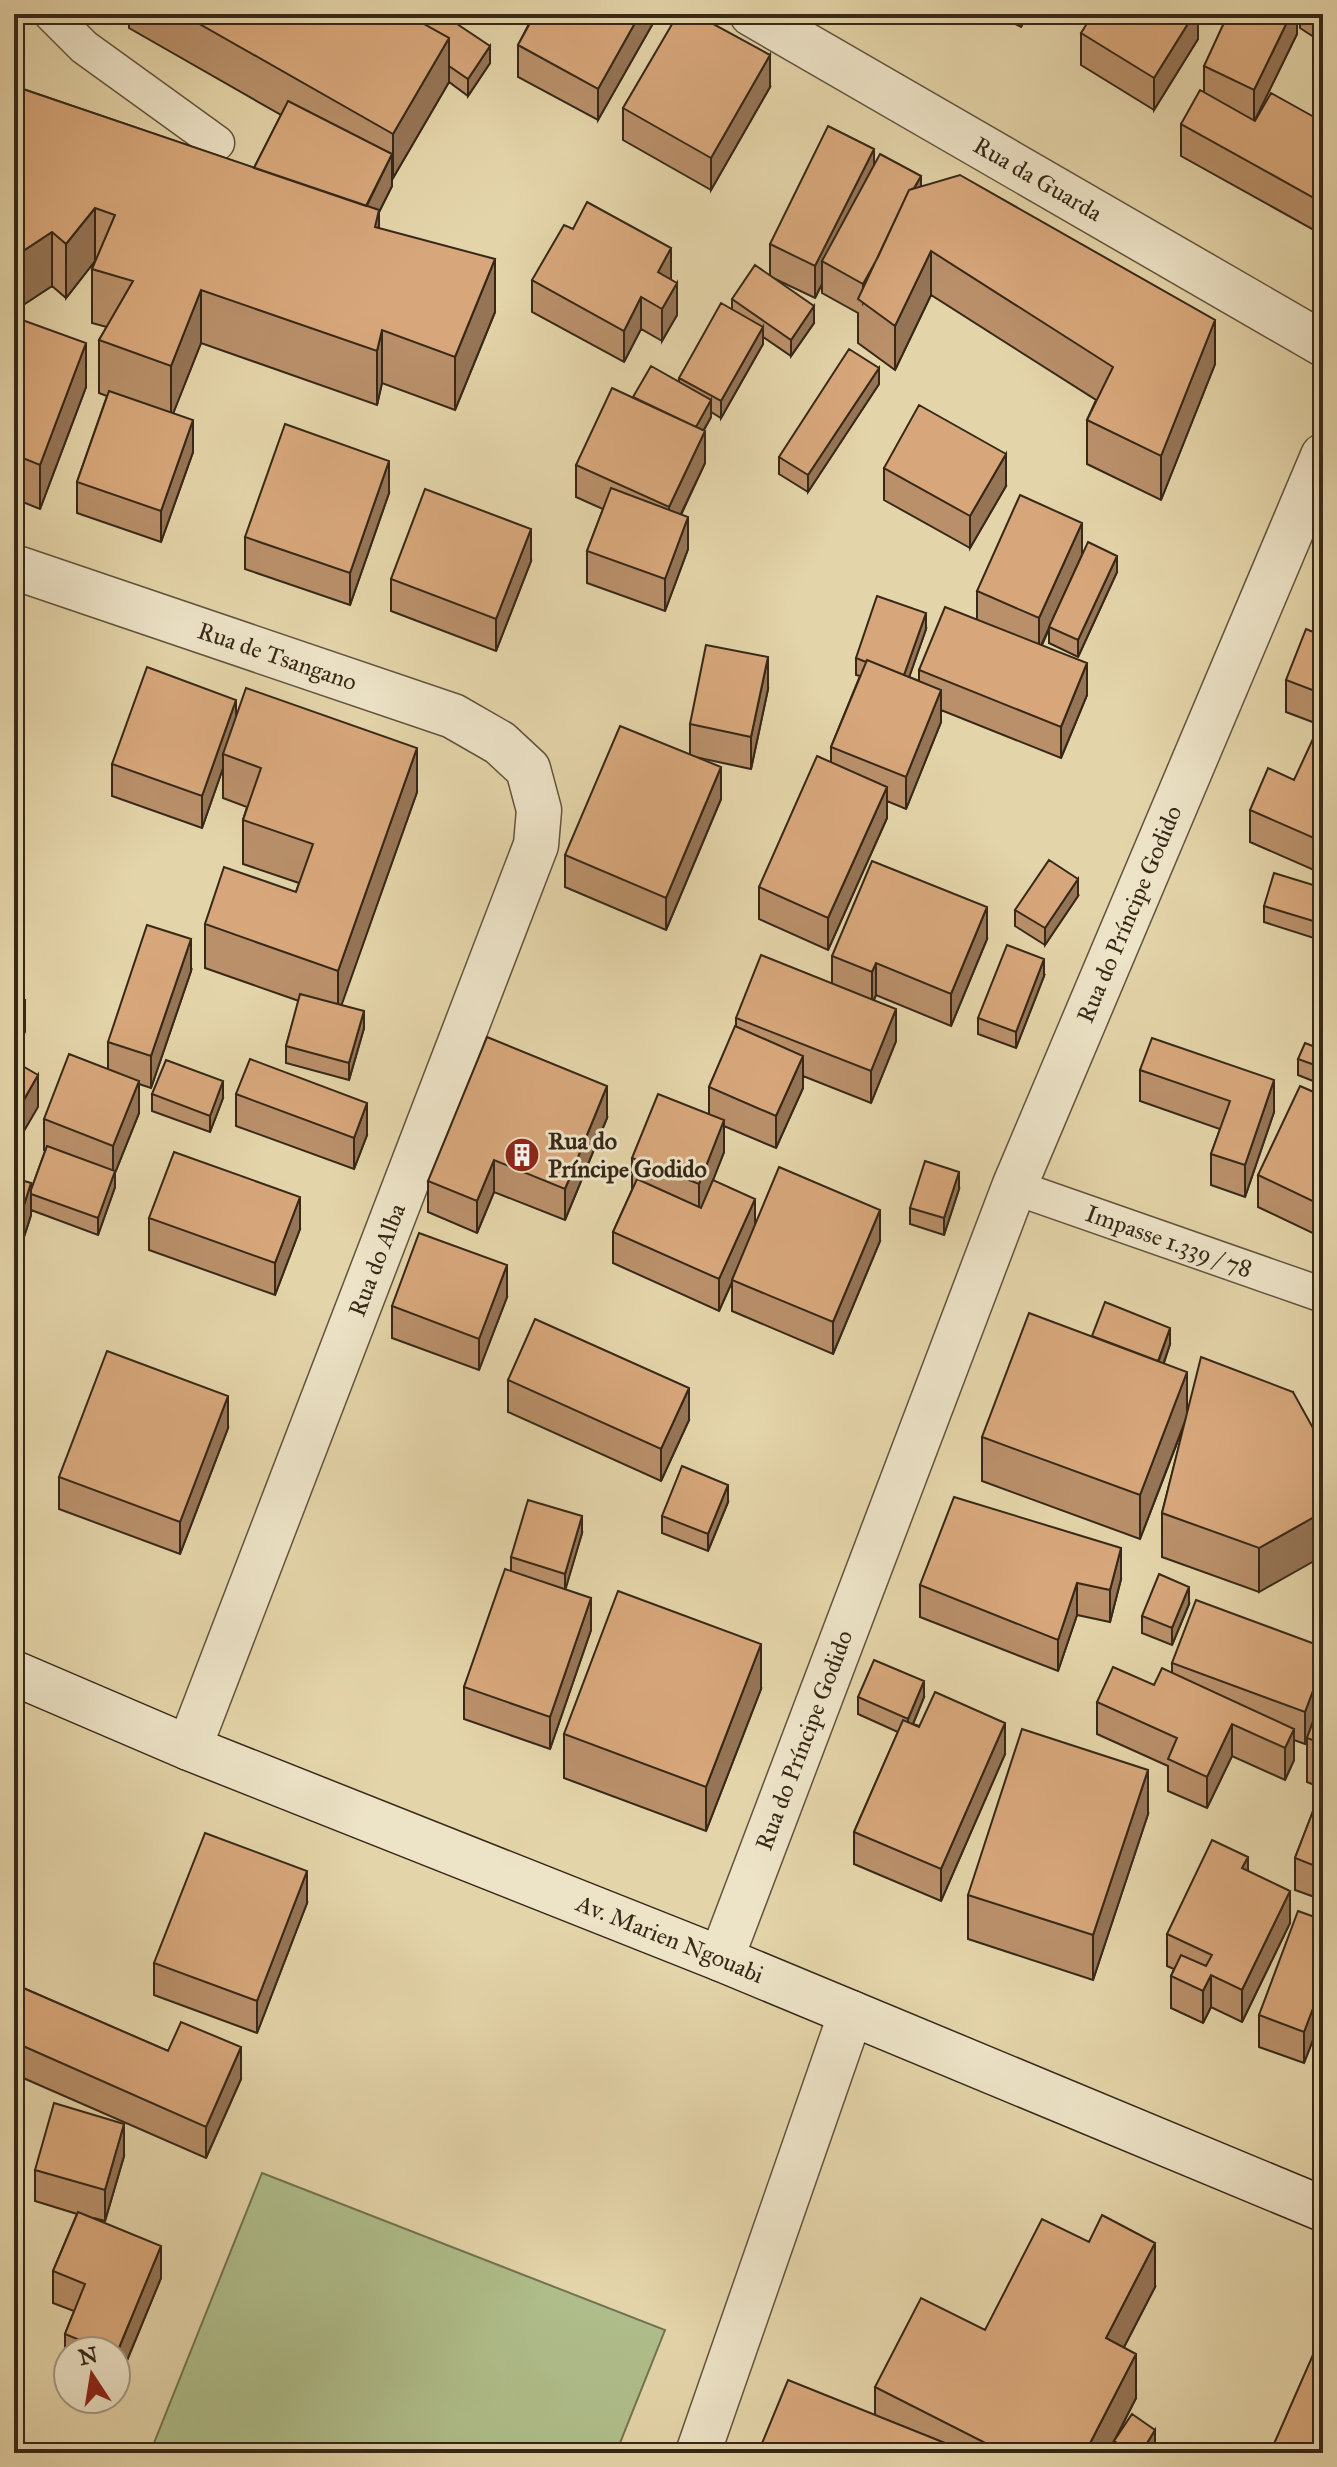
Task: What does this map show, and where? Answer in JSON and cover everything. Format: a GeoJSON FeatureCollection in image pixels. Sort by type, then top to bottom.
{"type":"FeatureCollection","features":[{"type":"Feature","properties":{"kind":"street","name":"Rua da Guarda"},"geometry":{"type":"LineString","coordinates":[[752,14],[1323,344]]}},
{"type":"Feature","properties":{"kind":"street","name":"Rua do Príncipe Godido"},"geometry":{"type":"LineString","coordinates":[[721,1959],[1014,1187],[1323,456]]}},
{"type":"Feature","properties":{"kind":"street","name":"Rua de Tsangano"},"geometry":{"type":"LineString","coordinates":[[14,567],[453,716],[500,743],[528,769]]}},
{"type":"Feature","properties":{"kind":"street","name":"Rua do Alba"},"geometry":{"type":"LineString","coordinates":[[189,1748],[536,845],[539,810],[528,769]]}},
{"type":"Feature","properties":{"kind":"street","name":"Av. Marien Ngouabi"},"geometry":{"type":"LineString","coordinates":[[14,1673],[189,1748],[721,1959],[1323,2209]]}},
{"type":"Feature","properties":{"kind":"street"},"geometry":{"type":"LineString","coordinates":[[698,2453],[851,2013]]}},
{"type":"Feature","properties":{"kind":"lane"},"geometry":{"type":"LineString","coordinates":[[51,14],[84,47],[217,143]]}},
{"type":"Feature","properties":{"kind":"lane","name":"Impasse 1.339 / 78"},"geometry":{"type":"LineString","coordinates":[[1014,1187],[1323,1295]]}},
{"type":"Feature","properties":{"kind":"green space"},"geometry":{"type":"Polygon","coordinates":[[[262,2173],[665,2330],[616,2453],[150,2453],[262,2173]]]}},
{"type":"Feature","properties":{"kind":"building"},"geometry":{"type":"Polygon","coordinates":[[[182,14],[406,14],[449,38],[393,134],[182,14]]]}},
{"type":"Feature","properties":{"kind":"building"},"geometry":{"type":"Polygon","coordinates":[[[406,14],[442,14],[490,46],[468,79],[449,66],[449,38],[406,14]]]}},
{"type":"Feature","properties":{"kind":"building"},"geometry":{"type":"Polygon","coordinates":[[[535,14],[640,14],[598,89],[518,45],[535,14]]]}},
{"type":"Feature","properties":{"kind":"building"},"geometry":{"type":"Polygon","coordinates":[[[678,14],[695,14],[770,55],[711,158],[623,108],[678,14]]]}},
{"type":"Feature","properties":{"kind":"building"},"geometry":{"type":"Polygon","coordinates":[[[1093,14],[1194,14],[1154,78],[1081,33],[1093,14]]]}},
{"type":"Feature","properties":{"kind":"building"},"geometry":{"type":"Polygon","coordinates":[[[1228,14],[1291,14],[1254,90],[1204,66],[1228,14]]]}},
{"type":"Feature","properties":{"kind":"building"},"geometry":{"type":"Polygon","coordinates":[[[14,86],[379,210],[375,227],[495,259],[455,357],[382,330],[377,351],[201,290],[171,366],[99,340],[133,281],[92,269],[115,215],[95,208],[66,244],[52,232],[14,257],[14,86]]]}},
{"type":"Feature","properties":{"kind":"building"},"geometry":{"type":"Polygon","coordinates":[[[1200,90],[1255,121],[1271,93],[1323,122],[1323,203],[1181,124],[1200,90]]]}},
{"type":"Feature","properties":{"kind":"building"},"geometry":{"type":"Polygon","coordinates":[[[288,101],[392,154],[366,206],[254,168],[288,101]]]}},
{"type":"Feature","properties":{"kind":"building"},"geometry":{"type":"Polygon","coordinates":[[[828,126],[874,149],[815,266],[770,244],[828,126]]]}},
{"type":"Feature","properties":{"kind":"building"},"geometry":{"type":"Polygon","coordinates":[[[880,154],[921,176],[914,188],[909,190],[863,284],[822,261],[880,154]]]}},
{"type":"Feature","properties":{"kind":"building"},"geometry":{"type":"Polygon","coordinates":[[[960,175],[1215,320],[1161,456],[1087,420],[1113,367],[931,251],[895,326],[858,299],[909,190],[960,175]]]}},
{"type":"Feature","properties":{"kind":"building"},"geometry":{"type":"Polygon","coordinates":[[[587,202],[671,248],[658,272],[677,283],[662,309],[641,297],[624,331],[532,280],[564,225],[573,229],[587,202]]]}},
{"type":"Feature","properties":{"kind":"building"},"geometry":{"type":"Polygon","coordinates":[[[755,265],[814,306],[791,340],[732,299],[755,265]]]}},
{"type":"Feature","properties":{"kind":"building"},"geometry":{"type":"Polygon","coordinates":[[[721,303],[763,327],[721,401],[679,378],[721,303]]]}},
{"type":"Feature","properties":{"kind":"building"},"geometry":{"type":"Polygon","coordinates":[[[14,317],[86,343],[40,465],[18,456],[14,467],[14,317]]]}},
{"type":"Feature","properties":{"kind":"building"},"geometry":{"type":"Polygon","coordinates":[[[849,349],[879,368],[808,475],[779,457],[849,349]]]}},
{"type":"Feature","properties":{"kind":"building"},"geometry":{"type":"Polygon","coordinates":[[[651,366],[711,400],[696,427],[633,397],[651,366]]]}},
{"type":"Feature","properties":{"kind":"building"},"geometry":{"type":"Polygon","coordinates":[[[612,388],[705,431],[669,507],[576,465],[612,388]]]}},
{"type":"Feature","properties":{"kind":"building"},"geometry":{"type":"Polygon","coordinates":[[[109,391],[193,420],[161,511],[77,482],[109,391]]]}},
{"type":"Feature","properties":{"kind":"building"},"geometry":{"type":"Polygon","coordinates":[[[919,405],[1006,454],[970,516],[884,468],[919,405]]]}},
{"type":"Feature","properties":{"kind":"building"},"geometry":{"type":"Polygon","coordinates":[[[285,424],[389,461],[350,573],[245,537],[285,424]]]}},
{"type":"Feature","properties":{"kind":"building"},"geometry":{"type":"Polygon","coordinates":[[[611,488],[688,517],[665,579],[587,551],[611,488]]]}},
{"type":"Feature","properties":{"kind":"building"},"geometry":{"type":"Polygon","coordinates":[[[425,489],[531,529],[496,619],[391,579],[425,489]]]}},
{"type":"Feature","properties":{"kind":"building"},"geometry":{"type":"Polygon","coordinates":[[[1020,495],[1082,523],[1039,618],[977,591],[1020,495]]]}},
{"type":"Feature","properties":{"kind":"building"},"geometry":{"type":"Polygon","coordinates":[[[1088,542],[1117,556],[1078,640],[1049,627],[1088,542]]]}},
{"type":"Feature","properties":{"kind":"building"},"geometry":{"type":"Polygon","coordinates":[[[877,596],[926,613],[904,675],[856,658],[877,596]]]}},
{"type":"Feature","properties":{"kind":"building"},"geometry":{"type":"Polygon","coordinates":[[[945,607],[1087,663],[1061,727],[919,670],[945,607]]]}},
{"type":"Feature","properties":{"kind":"building"},"geometry":{"type":"Polygon","coordinates":[[[1306,629],[1323,636],[1323,694],[1286,680],[1306,629]]]}},
{"type":"Feature","properties":{"kind":"building"},"geometry":{"type":"Polygon","coordinates":[[[706,645],[768,657],[751,737],[690,724],[706,645]]]}},
{"type":"Feature","properties":{"kind":"building"},"geometry":{"type":"Polygon","coordinates":[[[867,660],[941,690],[906,777],[831,747],[867,660]]]}},
{"type":"Feature","properties":{"kind":"building"},"geometry":{"type":"Polygon","coordinates":[[[147,667],[236,700],[202,796],[112,764],[147,667]]]}},
{"type":"Feature","properties":{"kind":"building"},"geometry":{"type":"Polygon","coordinates":[[[246,688],[417,748],[338,971],[205,924],[224,867],[296,892],[313,844],[243,820],[261,768],[223,754],[246,688]]]}},
{"type":"Feature","properties":{"kind":"building"},"geometry":{"type":"Polygon","coordinates":[[[620,726],[721,767],[666,898],[565,855],[620,726]]]}},
{"type":"Feature","properties":{"kind":"building"},"geometry":{"type":"Polygon","coordinates":[[[1318,728],[1323,730],[1323,842],[1250,810],[1268,768],[1294,780],[1318,728]]]}},
{"type":"Feature","properties":{"kind":"building"},"geometry":{"type":"Polygon","coordinates":[[[817,756],[887,787],[828,918],[759,887],[817,756]]]}},
{"type":"Feature","properties":{"kind":"building"},"geometry":{"type":"Polygon","coordinates":[[[1049,860],[1078,879],[1045,928],[1015,910],[1049,860]]]}},
{"type":"Feature","properties":{"kind":"building"},"geometry":{"type":"Polygon","coordinates":[[[872,861],[987,907],[951,994],[876,963],[872,972],[832,956],[872,861]]]}},
{"type":"Feature","properties":{"kind":"building"},"geometry":{"type":"Polygon","coordinates":[[[1274,873],[1323,888],[1323,924],[1264,906],[1274,873]]]}},
{"type":"Feature","properties":{"kind":"building"},"geometry":{"type":"Polygon","coordinates":[[[147,925],[191,939],[151,1056],[108,1042],[147,925]]]}},
{"type":"Feature","properties":{"kind":"building"},"geometry":{"type":"Polygon","coordinates":[[[1007,945],[1044,959],[1016,1032],[978,1018],[1007,945]]]}},
{"type":"Feature","properties":{"kind":"building"},"geometry":{"type":"Polygon","coordinates":[[[761,955],[896,1009],[871,1071],[736,1018],[761,955]]]}},
{"type":"Feature","properties":{"kind":"building"},"geometry":{"type":"Polygon","coordinates":[[[14,994],[25,1000],[14,1020],[14,994]]]}},
{"type":"Feature","properties":{"kind":"building"},"geometry":{"type":"Polygon","coordinates":[[[300,994],[364,1011],[349,1063],[286,1046],[300,994]]]}},
{"type":"Feature","properties":{"kind":"building"},"geometry":{"type":"Polygon","coordinates":[[[735,1026],[803,1056],[776,1116],[709,1087],[735,1026]]]}},
{"type":"Feature","properties":{"kind":"building","name":"Rua do Príncipe Godido"},"geometry":{"type":"Polygon","coordinates":[[[487,1037],[607,1086],[565,1189],[494,1160],[477,1201],[428,1181],[487,1037]]]}},
{"type":"Feature","properties":{"kind":"building"},"geometry":{"type":"Polygon","coordinates":[[[1152,1038],[1274,1080],[1245,1165],[1211,1154],[1230,1101],[1140,1070],[1152,1038]]]}},
{"type":"Feature","properties":{"kind":"building"},"geometry":{"type":"Polygon","coordinates":[[[1305,1043],[1323,1050],[1323,1068],[1298,1059],[1305,1043]]]}},
{"type":"Feature","properties":{"kind":"building"},"geometry":{"type":"Polygon","coordinates":[[[69,1054],[139,1081],[113,1146],[44,1119],[69,1054]]]}},
{"type":"Feature","properties":{"kind":"building"},"geometry":{"type":"Polygon","coordinates":[[[250,1059],[367,1103],[354,1138],[236,1094],[250,1059]]]}},
{"type":"Feature","properties":{"kind":"building"},"geometry":{"type":"Polygon","coordinates":[[[166,1060],[223,1081],[210,1116],[152,1094],[166,1060]]]}},
{"type":"Feature","properties":{"kind":"building"},"geometry":{"type":"Polygon","coordinates":[[[14,1061],[38,1075],[14,1117],[14,1061]]]}},
{"type":"Feature","properties":{"kind":"building"},"geometry":{"type":"Polygon","coordinates":[[[1300,1086],[1323,1096],[1323,1206],[1258,1175],[1300,1086]]]}},
{"type":"Feature","properties":{"kind":"building"},"geometry":{"type":"Polygon","coordinates":[[[658,1094],[724,1120],[699,1184],[632,1158],[658,1094]]]}},
{"type":"Feature","properties":{"kind":"building"},"geometry":{"type":"Polygon","coordinates":[[[47,1146],[115,1171],[98,1218],[31,1194],[47,1146]]]}},
{"type":"Feature","properties":{"kind":"building"},"geometry":{"type":"Polygon","coordinates":[[[174,1152],[300,1197],[275,1263],[149,1218],[174,1152]]]}},
{"type":"Feature","properties":{"kind":"building"},"geometry":{"type":"Polygon","coordinates":[[[925,1161],[959,1172],[944,1218],[910,1208],[925,1161]]]}},
{"type":"Feature","properties":{"kind":"building"},"geometry":{"type":"Polygon","coordinates":[[[779,1167],[880,1210],[833,1322],[732,1280],[779,1167]]]}},
{"type":"Feature","properties":{"kind":"building"},"geometry":{"type":"Polygon","coordinates":[[[14,1178],[31,1183],[14,1236],[14,1178]]]}},
{"type":"Feature","properties":{"kind":"building"},"geometry":{"type":"Polygon","coordinates":[[[637,1179],[701,1208],[713,1180],[755,1199],[719,1279],[613,1232],[637,1179]]]}},
{"type":"Feature","properties":{"kind":"building"},"geometry":{"type":"Polygon","coordinates":[[[419,1233],[507,1265],[479,1339],[392,1306],[419,1233]]]}},
{"type":"Feature","properties":{"kind":"building"},"geometry":{"type":"Polygon","coordinates":[[[1105,1302],[1170,1328],[1158,1361],[1092,1336],[1105,1302]]]}},
{"type":"Feature","properties":{"kind":"building"},"geometry":{"type":"Polygon","coordinates":[[[1029,1313],[1187,1372],[1140,1495],[982,1437],[1029,1313]]]}},
{"type":"Feature","properties":{"kind":"building"},"geometry":{"type":"Polygon","coordinates":[[[535,1319],[689,1388],[661,1449],[508,1380],[535,1319]]]}},
{"type":"Feature","properties":{"kind":"building"},"geometry":{"type":"Polygon","coordinates":[[[107,1351],[228,1396],[180,1522],[59,1477],[107,1351]]]}},
{"type":"Feature","properties":{"kind":"building"},"geometry":{"type":"Polygon","coordinates":[[[1201,1357],[1293,1392],[1323,1446],[1323,1512],[1259,1548],[1162,1513],[1201,1357]]]}},
{"type":"Feature","properties":{"kind":"building"},"geometry":{"type":"Polygon","coordinates":[[[682,1466],[728,1485],[708,1534],[662,1516],[682,1466]]]}},
{"type":"Feature","properties":{"kind":"building"},"geometry":{"type":"Polygon","coordinates":[[[954,1497],[1121,1548],[1110,1590],[1077,1583],[1058,1640],[920,1585],[954,1497]]]}},
{"type":"Feature","properties":{"kind":"building"},"geometry":{"type":"Polygon","coordinates":[[[528,1500],[582,1516],[565,1574],[511,1557],[528,1500]]]}},
{"type":"Feature","properties":{"kind":"building"},"geometry":{"type":"Polygon","coordinates":[[[505,1569],[591,1598],[550,1717],[464,1687],[505,1569]]]}},
{"type":"Feature","properties":{"kind":"building"},"geometry":{"type":"Polygon","coordinates":[[[1159,1574],[1189,1587],[1172,1628],[1142,1616],[1159,1574]]]}},
{"type":"Feature","properties":{"kind":"building"},"geometry":{"type":"Polygon","coordinates":[[[618,1591],[761,1644],[706,1787],[564,1734],[618,1591]]]}},
{"type":"Feature","properties":{"kind":"building"},"geometry":{"type":"Polygon","coordinates":[[[1196,1600],[1323,1647],[1323,1664],[1305,1712],[1172,1663],[1196,1600]]]}},
{"type":"Feature","properties":{"kind":"building"},"geometry":{"type":"Polygon","coordinates":[[[874,1660],[924,1681],[908,1719],[858,1697],[874,1660]]]}},
{"type":"Feature","properties":{"kind":"building"},"geometry":{"type":"Polygon","coordinates":[[[1113,1667],[1154,1685],[1162,1668],[1294,1729],[1285,1748],[1232,1724],[1207,1777],[1168,1759],[1177,1738],[1097,1702],[1113,1667]]]}},
{"type":"Feature","properties":{"kind":"building"},"geometry":{"type":"Polygon","coordinates":[[[935,1692],[1005,1723],[941,1869],[854,1832],[903,1720],[919,1727],[935,1692]]]}},
{"type":"Feature","properties":{"kind":"building"},"geometry":{"type":"Polygon","coordinates":[[[1323,1694],[1323,1744],[1307,1738],[1323,1694]]]}},
{"type":"Feature","properties":{"kind":"building"},"geometry":{"type":"Polygon","coordinates":[[[1022,1729],[1148,1770],[1093,1935],[968,1895],[1022,1729]]]}},
{"type":"Feature","properties":{"kind":"building"},"geometry":{"type":"Polygon","coordinates":[[[1323,1785],[1323,1869],[1295,1858],[1323,1785]]]}},
{"type":"Feature","properties":{"kind":"building"},"geometry":{"type":"Polygon","coordinates":[[[205,1833],[307,1871],[257,2001],[154,1963],[205,1833]]]}},
{"type":"Feature","properties":{"kind":"building"},"geometry":{"type":"Polygon","coordinates":[[[1212,1840],[1248,1857],[1242,1868],[1290,1891],[1242,1990],[1211,1975],[1203,1991],[1171,1976],[1181,1955],[1206,1966],[1212,1955],[1167,1934],[1212,1840]]]}},
{"type":"Feature","properties":{"kind":"building"},"geometry":{"type":"Polygon","coordinates":[[[1298,1911],[1323,1920],[1323,1982],[1304,2032],[1259,2015],[1298,1911]]]}},
{"type":"Feature","properties":{"kind":"building"},"geometry":{"type":"Polygon","coordinates":[[[14,1984],[168,2051],[181,2022],[241,2047],[206,2127],[14,2042],[14,1984]]]}},
{"type":"Feature","properties":{"kind":"building"},"geometry":{"type":"Polygon","coordinates":[[[54,2103],[124,2124],[105,2190],[35,2170],[54,2103]]]}},
{"type":"Feature","properties":{"kind":"building"},"geometry":{"type":"Polygon","coordinates":[[[78,2212],[161,2246],[124,2335],[65,2334],[85,2284],[53,2271],[78,2212]]]}},
{"type":"Feature","properties":{"kind":"building"},"geometry":{"type":"Polygon","coordinates":[[[1102,2215],[1155,2243],[1106,2338],[1136,2354],[1085,2453],[1005,2453],[875,2387],[921,2298],[985,2330],[1042,2219],[1089,2242],[1102,2215]]]}},
{"type":"Feature","properties":{"kind":"building"},"geometry":{"type":"Polygon","coordinates":[[[1323,2332],[1323,2453],[1270,2453],[1323,2332]]]}},
{"type":"Feature","properties":{"kind":"building"},"geometry":{"type":"Polygon","coordinates":[[[788,2380],[970,2453],[758,2453],[788,2380]]]}},
{"type":"Feature","properties":{"kind":"building"},"geometry":{"type":"Polygon","coordinates":[[[1132,2414],[1155,2430],[1141,2453],[1133,2453],[1114,2441],[1132,2414]]]}},
{"type":"Feature","properties":{"kind":"place","name":"Rua do Príncipe Godido"},"geometry":{"type":"Point","coordinates":[522,1155]}}]}
